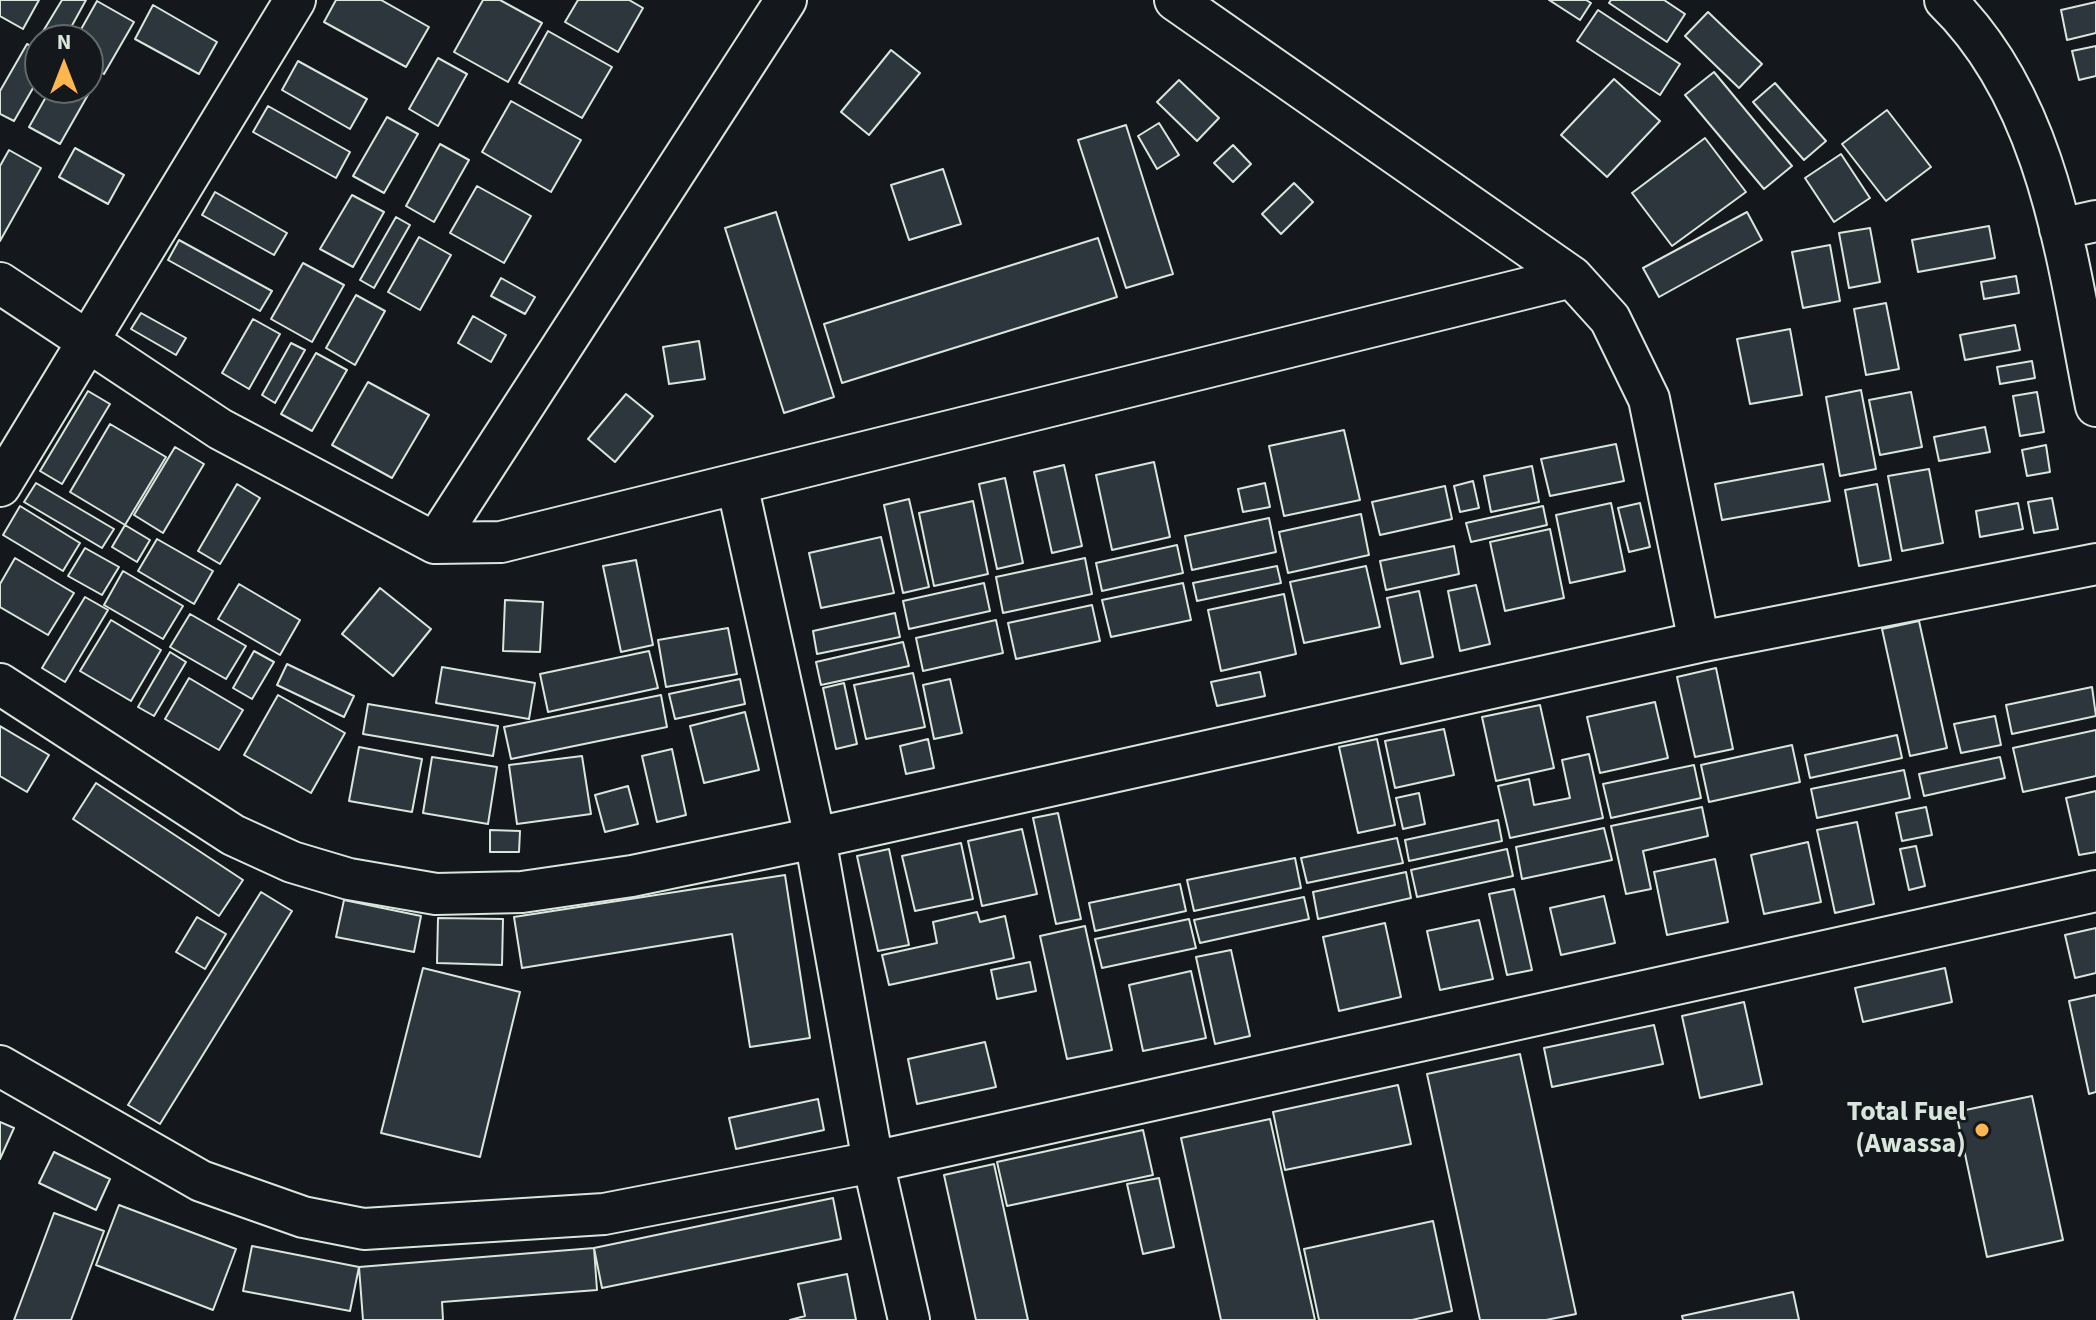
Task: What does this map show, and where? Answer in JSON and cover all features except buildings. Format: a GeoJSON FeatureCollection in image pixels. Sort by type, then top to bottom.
{"type":"FeatureCollection","features":[{"type":"Feature","properties":{"kind":"street"},"geometry":{"type":"LineString","coordinates":[[0,486],[295,0]]}},
{"type":"Feature","properties":{"kind":"street"},"geometry":{"type":"LineString","coordinates":[[435,543],[786,0]]}},
{"type":"Feature","properties":{"kind":"street"},"geometry":{"type":"LineString","coordinates":[[1175,0],[1572,277],[1610,319],[1649,399],[1699,642]]}},
{"type":"Feature","properties":{"kind":"street"},"geometry":{"type":"LineString","coordinates":[[1945,0],[1965,19],[2007,81],[2038,155],[2078,225],[2096,406]]}},
{"type":"Feature","properties":{"kind":"street"},"geometry":{"type":"LineString","coordinates":[[0,283],[220,429],[435,543],[501,542],[1572,277]]}},
{"type":"Feature","properties":{"kind":"street"},"geometry":{"type":"LineString","coordinates":[[737,484],[815,838],[873,1162],[909,1320]]}},
{"type":"Feature","properties":{"kind":"street"},"geometry":{"type":"LineString","coordinates":[[0,684],[233,835],[292,862],[349,879],[436,894],[522,892],[632,876],[815,838],[1699,642],[2096,564]]}},
{"type":"Feature","properties":{"kind":"street"},"geometry":{"type":"LineString","coordinates":[[0,1066],[201,1181],[303,1217],[364,1229],[604,1214],[873,1162],[2096,891]]}},
{"type":"Feature","properties":{"kind":"place","name":"Total Fuel (Awassa)"},"geometry":{"type":"Point","coordinates":[1982,1130]}}]}
